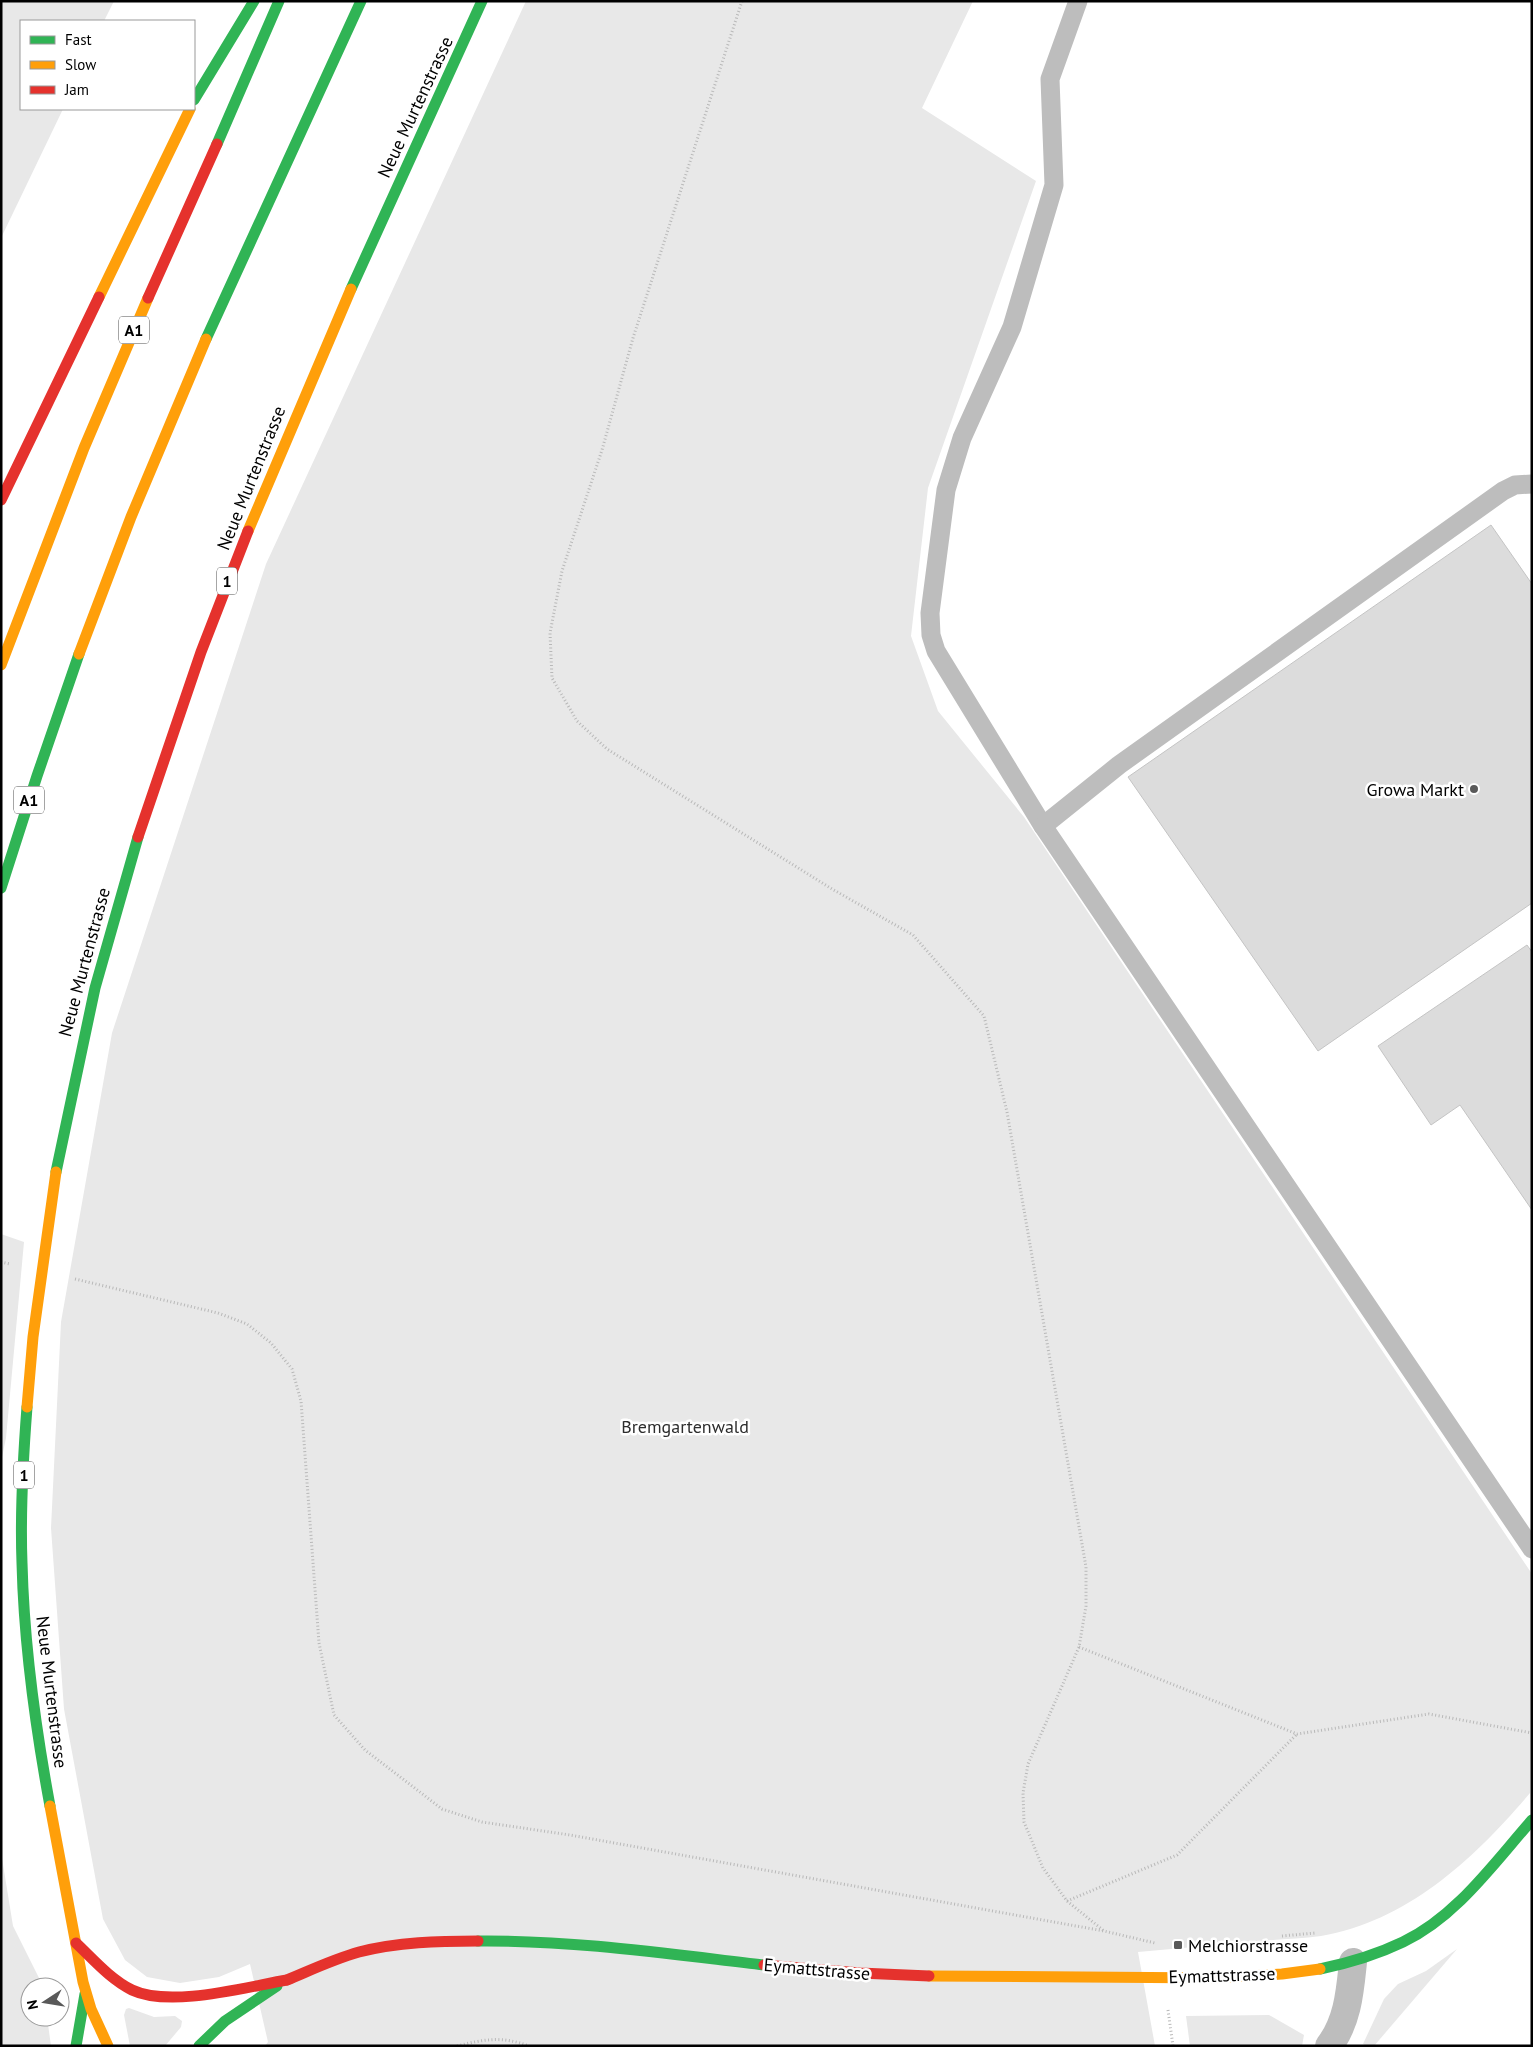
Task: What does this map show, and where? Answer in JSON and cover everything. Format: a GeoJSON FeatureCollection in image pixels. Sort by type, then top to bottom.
{"type":"FeatureCollection","features":[{"type":"Feature","properties":{"kind":"main road"},"geometry":{"type":"LineString","coordinates":[[195,98],[254,1]]}},
{"type":"Feature","properties":{"kind":"main road","name":"A1"},"geometry":{"type":"LineString","coordinates":[[1,665],[85,446],[138,321],[232,115],[279,1]]}},
{"type":"Feature","properties":{"kind":"main road","name":"A1"},"geometry":{"type":"LineString","coordinates":[[1,888],[58,712],[103,590],[152,467],[250,240],[361,1]]}},
{"type":"Feature","properties":{"kind":"main road","name":"Neue Murtenstrasse"},"geometry":{"type":"LineString","coordinates":[[108,2046],[85,1994],[41,1761],[32,1694],[23,1599],[21,1540],[29,1385],[38,1287],[52,1189],[70,1090],[93,992],[119,895],[148,799],[213,617],[292,422],[332,330],[482,1]]}},
{"type":"Feature","properties":{"kind":"main road"},"geometry":{"type":"LineString","coordinates":[[1,500],[190,110]]}},
{"type":"Feature","properties":{"kind":"main road","name":"Eymattstrasse"},"geometry":{"type":"LineString","coordinates":[[287,1980],[324,1964],[363,1952],[397,1945],[472,1940],[558,1942],[819,1970],[964,1978],[1202,1979],[1287,1973],[1353,1962],[1407,1941],[1442,1916],[1532,1820]]}},
{"type":"Feature","properties":{"kind":"main road"},"geometry":{"type":"LineString","coordinates":[[76,1942],[132,1990],[154,1997],[184,1997],[287,1980]]}},
{"type":"Feature","properties":{"kind":"main road"},"geometry":{"type":"LineString","coordinates":[[199,2046],[225,2021],[287,1980]]}},
{"type":"Feature","properties":{"kind":"main road","name":"Neue Murtenstrasse"},"geometry":{"type":"LineString","coordinates":[[76,2046],[85,1994]]}},
{"type":"Feature","properties":{"kind":"street"},"geometry":{"type":"LineString","coordinates":[[1329,2046],[1345,2015],[1353,1962]]}},
{"type":"Feature","properties":{"kind":"lane"},"geometry":{"type":"LineString","coordinates":[[1078,1],[1050,79],[1054,185],[1012,328],[962,438],[946,490],[930,613],[930,635],[936,651],[1044,826],[1532,1549]]}},
{"type":"Feature","properties":{"kind":"lane"},"geometry":{"type":"LineString","coordinates":[[1044,826],[1127,759],[1503,491],[1515,485],[1532,484]]}},
{"type":"Feature","properties":{"kind":"path"},"geometry":{"type":"LineString","coordinates":[[742,1],[633,338],[602,450],[562,571],[550,633],[552,678],[577,721],[607,749],[832,890],[912,936],[984,1016],[1007,1112],[1086,1567],[1086,1606],[1079,1648],[1028,1764],[1023,1793],[1024,1822],[1043,1868],[1067,1901],[1104,1931]]}},
{"type":"Feature","properties":{"kind":"path"},"geometry":{"type":"LineString","coordinates":[[103,1286],[218,1313],[247,1324],[271,1344],[292,1369],[302,1401],[319,1643],[334,1715],[365,1750],[442,1808],[482,1822],[570,1835],[1104,1931],[1159,1944]]}},
{"type":"Feature","properties":{"kind":"path"},"geometry":{"type":"LineString","coordinates":[[1079,1648],[1297,1734],[1429,1714],[1532,1732]]}},
{"type":"Feature","properties":{"kind":"path"},"geometry":{"type":"LineString","coordinates":[[1067,1901],[1177,1855],[1297,1734]]}},
{"type":"Feature","properties":{"kind":"path"},"geometry":{"type":"LineString","coordinates":[[1282,1936],[1318,1933]]}},
{"type":"Feature","properties":{"kind":"path"},"geometry":{"type":"LineString","coordinates":[[457,2046],[482,2040],[511,2039],[529,2046]]}},
{"type":"Feature","properties":{"kind":"green space"},"geometry":{"type":"Polygon","coordinates":[[[1,1],[114,1],[104,20],[20,20],[20,110],[63,110],[1,238],[1,1]]]}},
{"type":"Feature","properties":{"kind":"green space","name":"Bremgartenwald"},"geometry":{"type":"Polygon","coordinates":[[[526,1],[973,1],[922,108],[1036,181],[928,488],[911,636],[938,711],[1024,817],[1532,1574],[1530,1793],[1463,1863],[1411,1901],[1383,1916],[1353,1928],[1321,1936],[1138,1952],[1155,2046],[265,2046],[268,2042],[250,1964],[219,1977],[180,1983],[147,1977],[125,1960],[103,1919],[64,1709],[51,1528],[61,1322],[112,1033],[266,564],[526,1]]]}},
{"type":"Feature","properties":{"kind":"green space"},"geometry":{"type":"Polygon","coordinates":[[[1,1234],[24,1242],[6,1438],[1,1462],[1,1234]]]}},
{"type":"Feature","properties":{"kind":"green space"},"geometry":{"type":"Polygon","coordinates":[[[1,1852],[13,1926],[38,1977],[20,1977],[20,2027],[48,2027],[51,2046],[1,2046],[1,1852]]]}},
{"type":"Feature","properties":{"kind":"green space"},"geometry":{"type":"Polygon","coordinates":[[[1457,1949],[1374,2046],[1363,2044],[1384,1999],[1398,1984],[1426,1971],[1457,1949]]]}},
{"type":"Feature","properties":{"kind":"green space"},"geometry":{"type":"Polygon","coordinates":[[[129,2008],[154,2017],[175,2016],[182,2021],[181,2027],[165,2046],[130,2046],[124,2015],[126,2009],[129,2008]]]}},
{"type":"Feature","properties":{"kind":"green space"},"geometry":{"type":"Polygon","coordinates":[[[1269,2015],[1304,2035],[1302,2046],[1190,2046],[1186,2016],[1269,2015]]]}},
{"type":"Feature","properties":{"kind":"building"},"geometry":{"type":"Polygon","coordinates":[[[1491,525],[1532,584],[1532,903],[1318,1051],[1128,777],[1491,525]]]}},
{"type":"Feature","properties":{"kind":"building"},"geometry":{"type":"Polygon","coordinates":[[[1527,945],[1532,952],[1532,1210],[1460,1105],[1431,1125],[1378,1046],[1527,945]]]}},
{"type":"Feature","properties":{"kind":"traffic: fast"},"geometry":{"type":"LineString","coordinates":[[195,98],[254,1]]}},
{"type":"Feature","properties":{"kind":"traffic: fast"},"geometry":{"type":"LineString","coordinates":[[217,144],[279,1]]}},
{"type":"Feature","properties":{"kind":"traffic: fast"},"geometry":{"type":"LineString","coordinates":[[206,339],[361,1]]}},
{"type":"Feature","properties":{"kind":"traffic: fast"},"geometry":{"type":"LineString","coordinates":[[351,289],[482,1]]}},
{"type":"Feature","properties":{"kind":"traffic: fast"},"geometry":{"type":"LineString","coordinates":[[1,888],[79,654]]}},
{"type":"Feature","properties":{"kind":"traffic: fast"},"geometry":{"type":"LineString","coordinates":[[56,1172],[95,988],[138,837]]}},
{"type":"Feature","properties":{"kind":"traffic: fast"},"geometry":{"type":"LineString","coordinates":[[27,1407],[21,1544],[23,1594],[31,1685],[50,1806]]}},
{"type":"Feature","properties":{"kind":"traffic: fast"},"geometry":{"type":"LineString","coordinates":[[1320,1969],[1373,1955],[1393,1947],[1422,1931],[1457,1904],[1473,1888],[1532,1820]]}},
{"type":"Feature","properties":{"kind":"traffic: fast"},"geometry":{"type":"LineString","coordinates":[[478,1941],[586,1945],[764,1965]]}},
{"type":"Feature","properties":{"kind":"traffic: fast"},"geometry":{"type":"LineString","coordinates":[[199,2046],[225,2021],[277,1986]]}},
{"type":"Feature","properties":{"kind":"traffic: fast"},"geometry":{"type":"LineString","coordinates":[[76,2046],[85,1994]]}},
{"type":"Feature","properties":{"kind":"traffic: slow"},"geometry":{"type":"LineString","coordinates":[[99,297],[190,110]]}},
{"type":"Feature","properties":{"kind":"traffic: slow"},"geometry":{"type":"LineString","coordinates":[[248,531],[351,289]]}},
{"type":"Feature","properties":{"kind":"traffic: slow"},"geometry":{"type":"LineString","coordinates":[[1,665],[84,448],[148,298]]}},
{"type":"Feature","properties":{"kind":"traffic: slow"},"geometry":{"type":"LineString","coordinates":[[79,654],[131,517],[206,339]]}},
{"type":"Feature","properties":{"kind":"traffic: slow"},"geometry":{"type":"LineString","coordinates":[[27,1407],[33,1337],[56,1172]]}},
{"type":"Feature","properties":{"kind":"traffic: slow"},"geometry":{"type":"LineString","coordinates":[[50,1806],[83,1982],[91,2009],[108,2046]]}},
{"type":"Feature","properties":{"kind":"traffic: slow"},"geometry":{"type":"LineString","coordinates":[[929,1976],[1216,1978],[1282,1974],[1320,1969]]}},
{"type":"Feature","properties":{"kind":"traffic: jam"},"geometry":{"type":"LineString","coordinates":[[148,298],[217,144]]}},
{"type":"Feature","properties":{"kind":"traffic: jam"},"geometry":{"type":"LineString","coordinates":[[1,500],[99,297]]}},
{"type":"Feature","properties":{"kind":"traffic: jam"},"geometry":{"type":"LineString","coordinates":[[138,837],[201,652],[248,531]]}},
{"type":"Feature","properties":{"kind":"traffic: jam"},"geometry":{"type":"LineString","coordinates":[[287,1980],[359,1952],[418,1943],[478,1941]]}},
{"type":"Feature","properties":{"kind":"traffic: jam"},"geometry":{"type":"LineString","coordinates":[[76,1943],[116,1980],[132,1990],[148,1995],[187,1997],[287,1980]]}},
{"type":"Feature","properties":{"kind":"traffic: jam"},"geometry":{"type":"LineString","coordinates":[[764,1965],[860,1973],[929,1976]]}},
{"type":"Feature","properties":{"kind":"place","name":"Growa Markt"},"geometry":{"type":"Point","coordinates":[1474,789]}},
{"type":"Feature","properties":{"kind":"place","name":"Melchiorstrasse"},"geometry":{"type":"Point","coordinates":[1178,1945]}}]}
